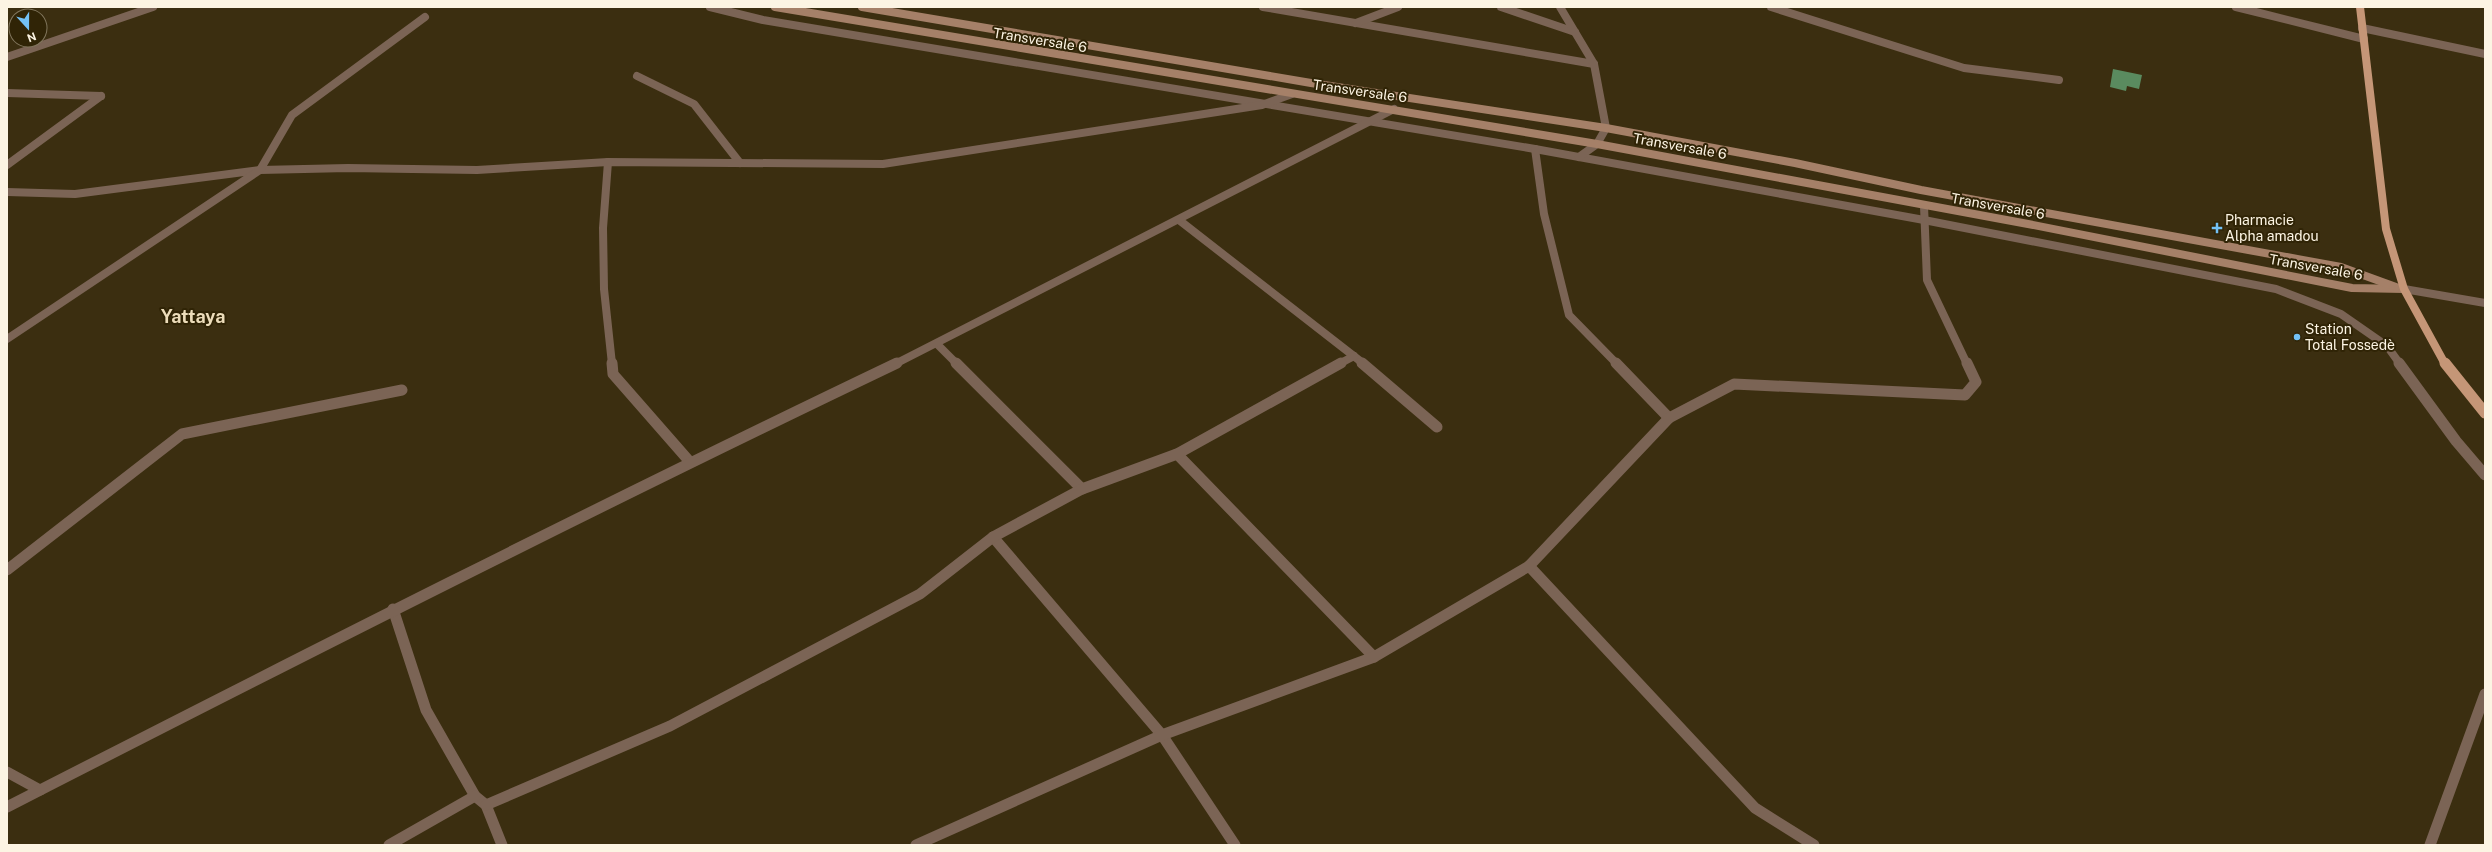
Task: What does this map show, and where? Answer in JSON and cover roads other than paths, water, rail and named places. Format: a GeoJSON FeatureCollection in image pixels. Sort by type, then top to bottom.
{"type":"FeatureCollection","features":[{"type":"Feature","properties":{"kind":"main road","name":"Transversale 6"},"geometry":{"type":"LineString","coordinates":[[775,7],[952,38],[1292,94],[1394,109],[1597,144],[1762,174],[1924,206],[2028,224],[2352,288],[2404,289]]}},
{"type":"Feature","properties":{"kind":"main road","name":"Transversale 6"},"geometry":{"type":"LineString","coordinates":[[862,7],[1311,83],[1606,128],[1787,162],[1944,195],[2341,267],[2404,289]]}},
{"type":"Feature","properties":{"kind":"main road"},"geometry":{"type":"LineString","coordinates":[[2360,7],[2386,229],[2404,289],[2442,360],[2485,413]]}},
{"type":"Feature","properties":{"kind":"street"},"geometry":{"type":"LineString","coordinates":[[7,57],[153,7]]}},
{"type":"Feature","properties":{"kind":"street"},"geometry":{"type":"LineString","coordinates":[[710,7],[763,20],[1262,105],[1535,149],[1924,220],[2276,289],[2341,314],[2387,346],[2456,441],[2485,475]]}},
{"type":"Feature","properties":{"kind":"street"},"geometry":{"type":"LineString","coordinates":[[1263,7],[1594,64]]}},
{"type":"Feature","properties":{"kind":"street"},"geometry":{"type":"LineString","coordinates":[[1356,23],[1398,7]]}},
{"type":"Feature","properties":{"kind":"street"},"geometry":{"type":"LineString","coordinates":[[1501,7],[1575,32]]}},
{"type":"Feature","properties":{"kind":"street"},"geometry":{"type":"LineString","coordinates":[[1560,7],[1594,64],[1606,128],[1597,144],[1579,157]]}},
{"type":"Feature","properties":{"kind":"street"},"geometry":{"type":"LineString","coordinates":[[1771,7],[1964,68],[2059,80]]}},
{"type":"Feature","properties":{"kind":"street"},"geometry":{"type":"LineString","coordinates":[[2236,7],[2364,39]]}},
{"type":"Feature","properties":{"kind":"street"},"geometry":{"type":"LineString","coordinates":[[7,339],[260,170],[292,115],[425,17]]}},
{"type":"Feature","properties":{"kind":"street"},"geometry":{"type":"LineString","coordinates":[[2362,28],[2485,54]]}},
{"type":"Feature","properties":{"kind":"street"},"geometry":{"type":"LineString","coordinates":[[941,50],[952,38]]}},
{"type":"Feature","properties":{"kind":"street"},"geometry":{"type":"LineString","coordinates":[[637,76],[694,104],[740,163]]}},
{"type":"Feature","properties":{"kind":"street"},"geometry":{"type":"LineString","coordinates":[[7,93],[101,96],[7,165]]}},
{"type":"Feature","properties":{"kind":"street"},"geometry":{"type":"LineString","coordinates":[[7,192],[75,194],[260,170],[348,168],[476,170],[608,162],[884,164],[1262,105],[1292,94]]}},
{"type":"Feature","properties":{"kind":"street"},"geometry":{"type":"LineString","coordinates":[[7,807],[393,609],[690,462],[936,344],[1372,122],[1394,109]]}},
{"type":"Feature","properties":{"kind":"street"},"geometry":{"type":"LineString","coordinates":[[1535,149],[1544,214],[1568,315],[1669,418]]}},
{"type":"Feature","properties":{"kind":"street"},"geometry":{"type":"LineString","coordinates":[[608,162],[603,228],[604,289],[613,374],[690,462]]}},
{"type":"Feature","properties":{"kind":"street"},"geometry":{"type":"LineString","coordinates":[[1754,189],[1762,174]]}},
{"type":"Feature","properties":{"kind":"street"},"geometry":{"type":"LineString","coordinates":[[916,845],[1162,734],[1374,657],[1529,566],[1669,418],[1734,384],[1965,395],[1976,382],[1927,280],[1924,206]]}},
{"type":"Feature","properties":{"kind":"street"},"geometry":{"type":"LineString","coordinates":[[1179,220],[1354,356],[1437,427]]}},
{"type":"Feature","properties":{"kind":"street"},"geometry":{"type":"LineString","coordinates":[[2404,289],[2485,303]]}},
{"type":"Feature","properties":{"kind":"street"},"geometry":{"type":"LineString","coordinates":[[936,344],[1082,488]]}},
{"type":"Feature","properties":{"kind":"street"},"geometry":{"type":"LineString","coordinates":[[486,804],[670,726],[920,594],[993,536],[1082,488],[1177,454],[1354,356]]}},
{"type":"Feature","properties":{"kind":"street"},"geometry":{"type":"LineString","coordinates":[[7,570],[182,434],[402,390]]}},
{"type":"Feature","properties":{"kind":"street"},"geometry":{"type":"LineString","coordinates":[[1177,454],[1374,657]]}},
{"type":"Feature","properties":{"kind":"street"},"geometry":{"type":"LineString","coordinates":[[993,536],[1162,734],[1235,845]]}},
{"type":"Feature","properties":{"kind":"street"},"geometry":{"type":"LineString","coordinates":[[1529,566],[1755,808],[1814,845]]}},
{"type":"Feature","properties":{"kind":"street"},"geometry":{"type":"LineString","coordinates":[[393,609],[426,710],[475,796],[486,804],[502,845]]}},
{"type":"Feature","properties":{"kind":"street"},"geometry":{"type":"LineString","coordinates":[[2430,845],[2485,694]]}},
{"type":"Feature","properties":{"kind":"street"},"geometry":{"type":"LineString","coordinates":[[7,772],[40,790]]}},
{"type":"Feature","properties":{"kind":"street"},"geometry":{"type":"LineString","coordinates":[[389,845],[475,796]]}},
{"type":"Feature","properties":{"kind":"place","name":"Pharmacie Alpha amadou"},"geometry":{"type":"Point","coordinates":[2217,228]}},
{"type":"Feature","properties":{"kind":"place","name":"Station Total Fossedè"},"geometry":{"type":"Point","coordinates":[2297,337]}},
{"type":"Feature","properties":{"kind":"district","name":"Yattaya"},"geometry":{"type":"Point","coordinates":[193,316]}}]}
